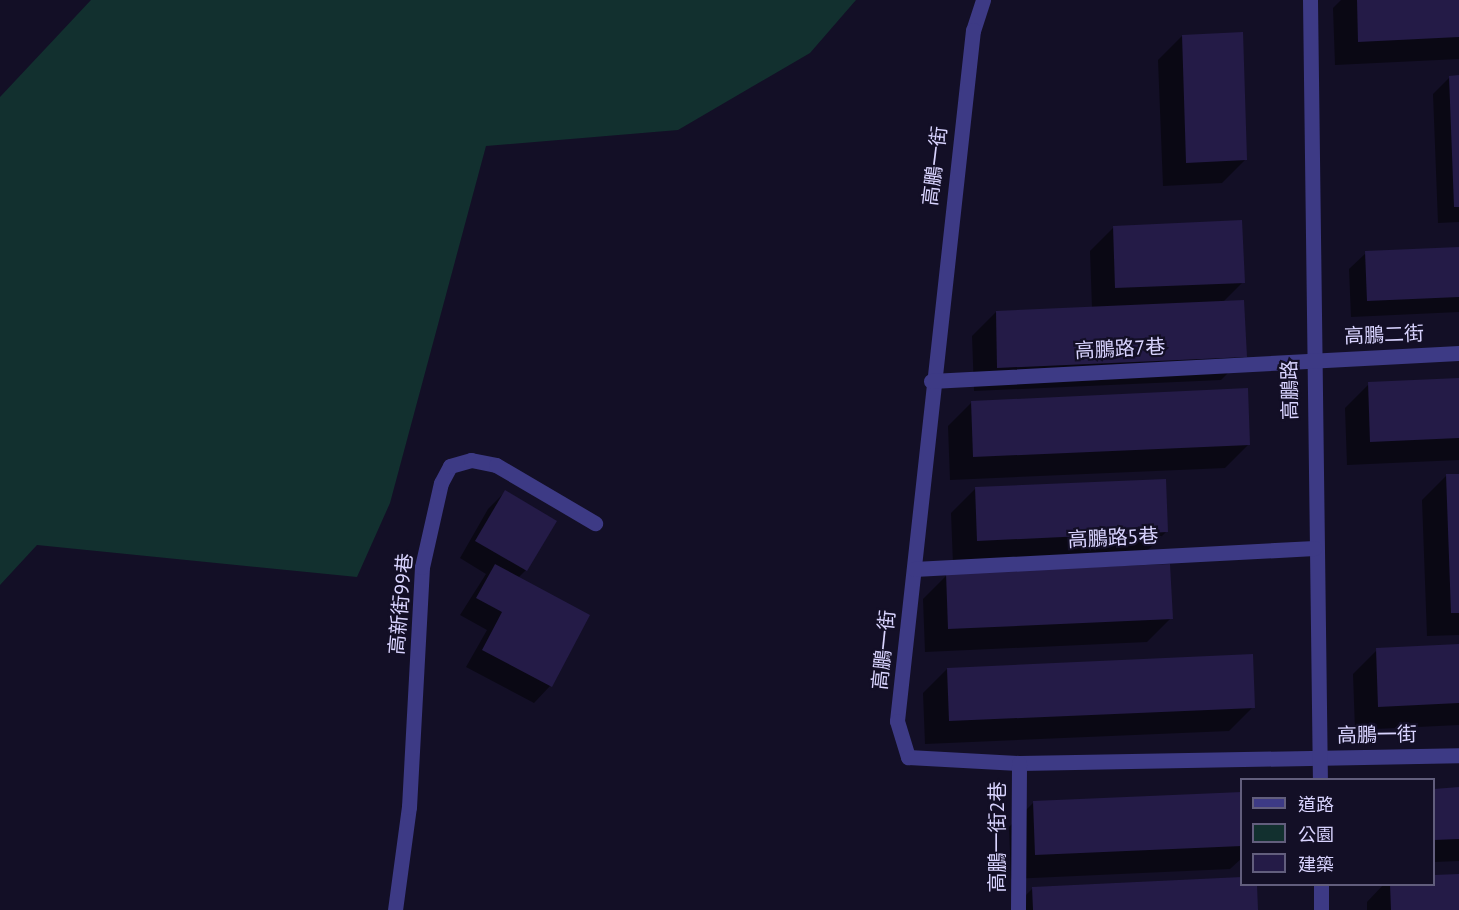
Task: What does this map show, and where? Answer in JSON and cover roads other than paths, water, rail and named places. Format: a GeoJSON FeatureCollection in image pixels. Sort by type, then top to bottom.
{"type":"FeatureCollection","features":[{"type":"Feature","properties":{"kind":"street","name":"高鵬一街"},"geometry":{"type":"LineString","coordinates":[[983,0],[973,30],[932,381],[897,721],[908,757],[1019,763],[1459,755]]}},
{"type":"Feature","properties":{"kind":"street","name":"高鵬路"},"geometry":{"type":"LineString","coordinates":[[1310,0],[1311,359],[1320,778]]}},
{"type":"Feature","properties":{"kind":"street","name":"高鵬二街"},"geometry":{"type":"LineString","coordinates":[[1311,359],[1459,353]]}},
{"type":"Feature","properties":{"kind":"street","name":"高鵬路7巷"},"geometry":{"type":"LineString","coordinates":[[932,381],[1311,359]]}},
{"type":"Feature","properties":{"kind":"street","name":"高新街99巷"},"geometry":{"type":"LineString","coordinates":[[395,910],[409,807],[422,567],[441,483],[450,466],[471,460],[496,465],[595,524]]}},
{"type":"Feature","properties":{"kind":"street","name":"高鵬路5巷"},"geometry":{"type":"LineString","coordinates":[[914,569],[1314,548]]}},
{"type":"Feature","properties":{"kind":"street","name":"高鵬一街2巷"},"geometry":{"type":"LineString","coordinates":[[1018,910],[1019,763]]}},
{"type":"Feature","properties":{"kind":"street"},"geometry":{"type":"LineString","coordinates":[[1321,886],[1322,910]]}}]}
